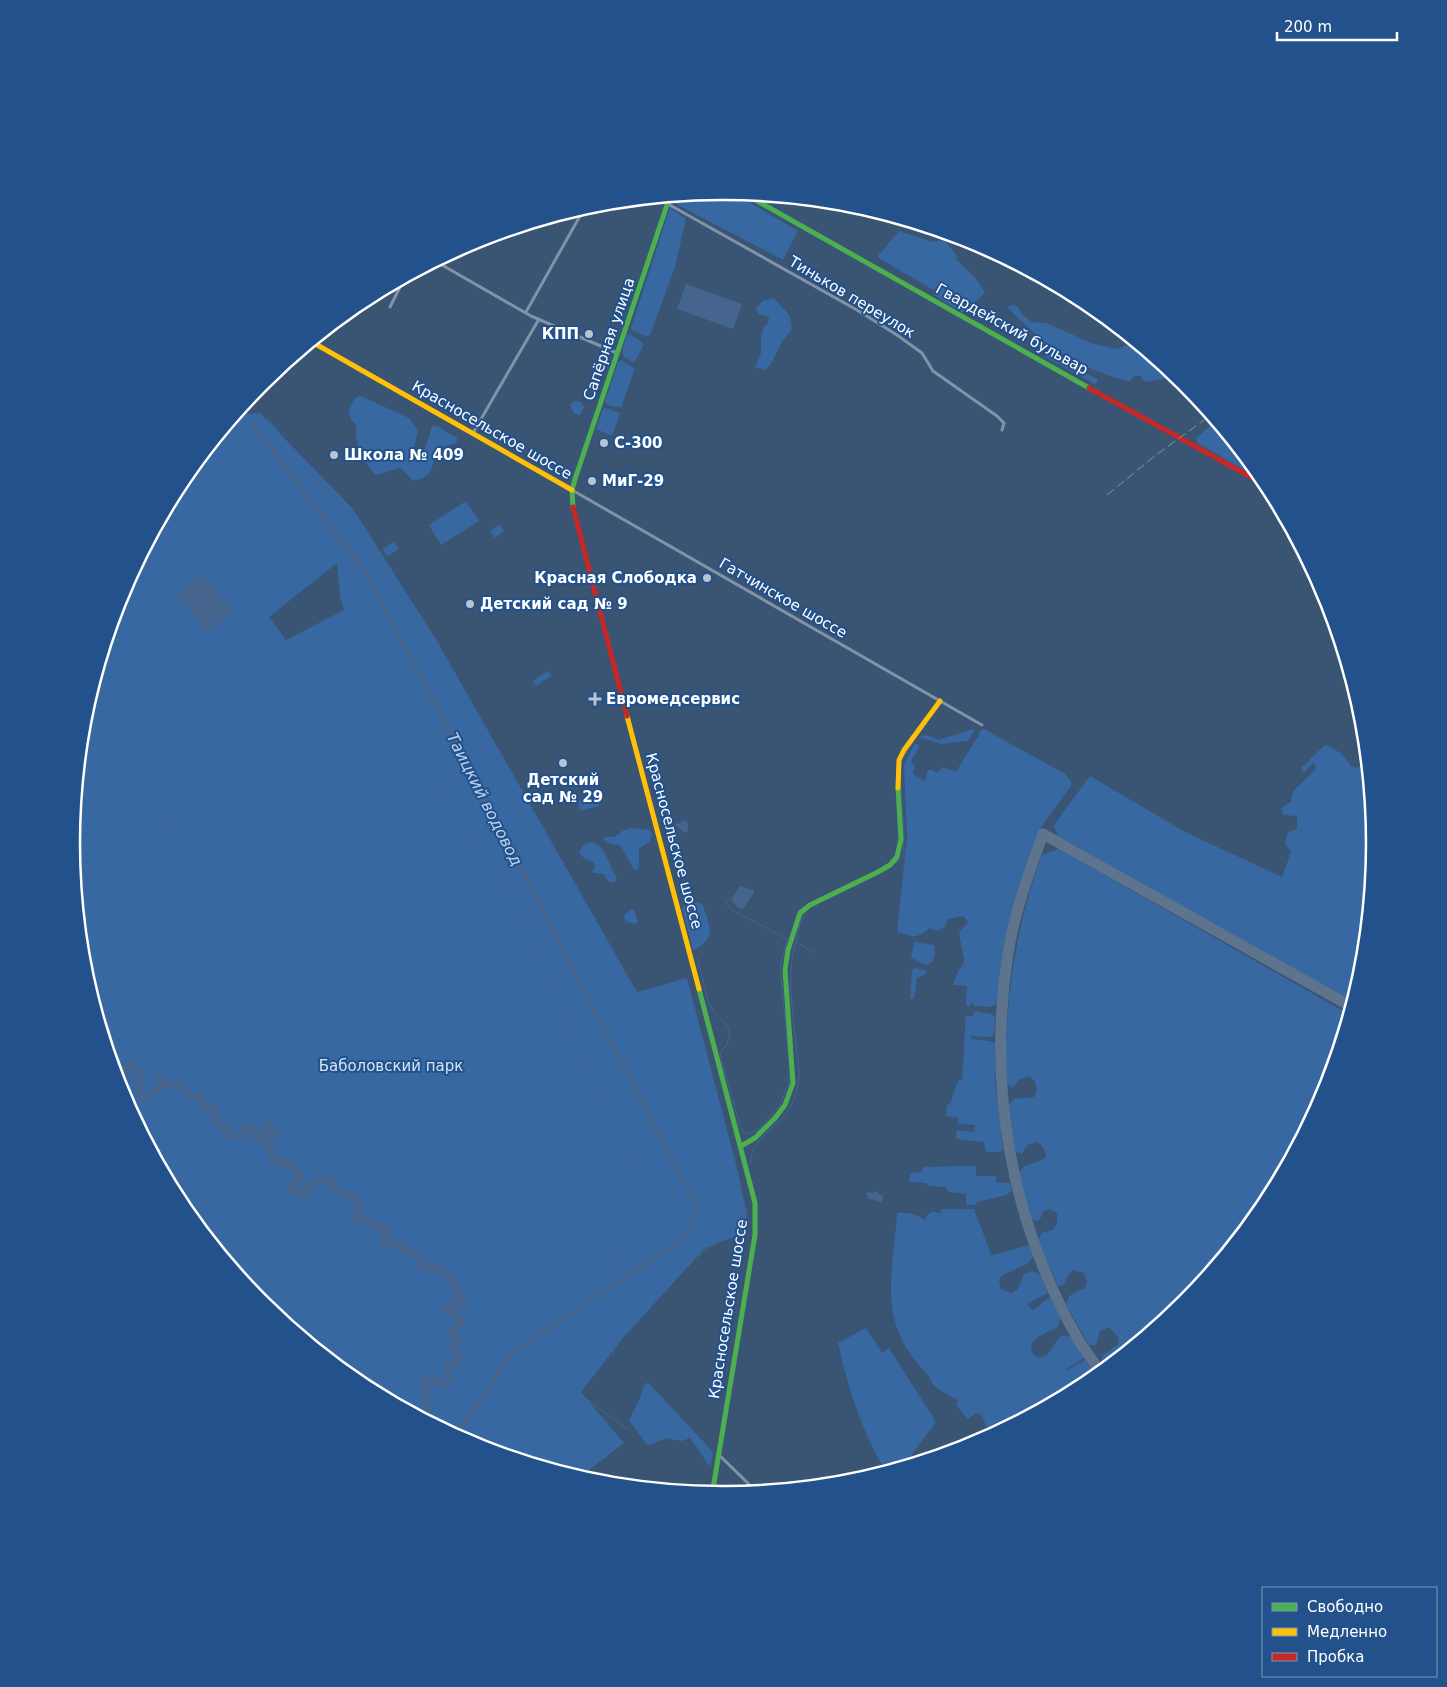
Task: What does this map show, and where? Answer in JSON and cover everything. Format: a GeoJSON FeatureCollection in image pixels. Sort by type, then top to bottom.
{"type":"FeatureCollection","features":[{"type":"Feature","properties":{"kind":"street","name":"Гвардейский бульвар"},"geometry":{"type":"LineString","coordinates":[[757,201],[1254,479]]}},
{"type":"Feature","properties":{"kind":"street","name":"Сапёрная улица"},"geometry":{"type":"LineString","coordinates":[[572,490],[668,204]]}},
{"type":"Feature","properties":{"kind":"street","name":"Тиньков переулок"},"geometry":{"type":"LineString","coordinates":[[668,204],[857,310],[896,335],[922,353],[934,371],[997,416],[1004,423],[1002,430]]}},
{"type":"Feature","properties":{"kind":"street"},"geometry":{"type":"LineString","coordinates":[[526,312],[580,216]]}},
{"type":"Feature","properties":{"kind":"street"},"geometry":{"type":"LineString","coordinates":[[441,265],[539,319],[618,353]]}},
{"type":"Feature","properties":{"kind":"street"},"geometry":{"type":"LineString","coordinates":[[390,307],[401,286]]}},
{"type":"Feature","properties":{"kind":"street"},"geometry":{"type":"LineString","coordinates":[[473,433],[539,319]]}},
{"type":"Feature","properties":{"kind":"street","name":"Красносельское шоссе"},"geometry":{"type":"LineString","coordinates":[[317,345],[572,490],[572,504],[755,1203],[756,1224],[713,1487]]}},
{"type":"Feature","properties":{"kind":"street","name":"Гатчинское шоссе"},"geometry":{"type":"LineString","coordinates":[[572,490],[982,725]]}},
{"type":"Feature","properties":{"kind":"street"},"geometry":{"type":"LineString","coordinates":[[741,1146],[755,1138],[776,1118],[785,1105],[793,1082],[785,970],[788,950],[800,913],[810,905],[838,890],[878,872],[890,865],[897,857],[901,839],[898,796],[900,760],[904,750],[940,701]]}},
{"type":"Feature","properties":{"kind":"street"},"geometry":{"type":"LineString","coordinates":[[718,1453],[751,1486]]}},
{"type":"Feature","properties":{"kind":"green space"},"geometry":{"type":"Polygon","coordinates":[[[681,201],[746,201],[798,231],[783,260],[674,203],[681,201]]]}},
{"type":"Feature","properties":{"kind":"green space"},"geometry":{"type":"Polygon","coordinates":[[[670,208],[686,219],[675,267],[650,335],[645,336],[631,328],[670,208]]]}},
{"type":"Feature","properties":{"kind":"green space"},"geometry":{"type":"Polygon","coordinates":[[[899,231],[932,242],[945,241],[957,256],[956,259],[975,277],[985,293],[963,313],[934,295],[935,291],[877,257],[899,231]]]}},
{"type":"Feature","properties":{"kind":"green space"},"geometry":{"type":"Polygon","coordinates":[[[774,298],[790,316],[792,329],[765,370],[755,368],[761,353],[763,328],[768,323],[769,317],[759,314],[755,309],[763,301],[774,298]]]}},
{"type":"Feature","properties":{"kind":"green space"},"geometry":{"type":"Polygon","coordinates":[[[1014,305],[1031,322],[1046,323],[1094,344],[1117,349],[1129,344],[1169,379],[1145,382],[1140,376],[1134,376],[1130,381],[1126,381],[1092,369],[1061,353],[1047,343],[1007,307],[1014,305]]]}},
{"type":"Feature","properties":{"kind":"green space"},"geometry":{"type":"Polygon","coordinates":[[[630,334],[644,344],[633,362],[624,357],[622,352],[626,336],[630,334]]]}},
{"type":"Feature","properties":{"kind":"green space"},"geometry":{"type":"Polygon","coordinates":[[[1049,352],[1097,379],[1098,382],[1095,384],[1047,358],[1046,353],[1049,352]]]}},
{"type":"Feature","properties":{"kind":"green space"},"geometry":{"type":"Polygon","coordinates":[[[621,360],[634,368],[634,371],[621,408],[608,405],[605,402],[618,362],[621,360]]]}},
{"type":"Feature","properties":{"kind":"green space"},"geometry":{"type":"Polygon","coordinates":[[[361,396],[409,418],[418,430],[414,450],[418,454],[425,449],[432,426],[437,426],[457,438],[457,443],[435,449],[431,470],[420,479],[413,481],[401,468],[375,475],[360,451],[356,439],[356,424],[351,420],[348,410],[355,398],[361,396]]]}},
{"type":"Feature","properties":{"kind":"green space"},"geometry":{"type":"Polygon","coordinates":[[[574,401],[580,401],[584,407],[580,415],[574,413],[571,409],[570,404],[574,401]]]}},
{"type":"Feature","properties":{"kind":"green space"},"geometry":{"type":"Polygon","coordinates":[[[605,408],[620,413],[612,436],[596,429],[605,408]]]}},
{"type":"Feature","properties":{"kind":"green space","name":"Баболовский парк"},"geometry":{"type":"Polygon","coordinates":[[[247,412],[249,414],[260,413],[353,509],[437,641],[637,992],[687,978],[736,1164],[747,1214],[743,1233],[705,1248],[623,1338],[581,1392],[624,1443],[586,1472],[517,1453],[439,1421],[366,1379],[332,1354],[268,1299],[213,1235],[188,1201],[146,1128],[114,1050],[92,969],[81,886],[81,801],[92,718],[114,637],[146,559],[188,486],[247,412]],[[337,563],[269,617],[286,640],[344,610],[340,597],[337,563]]]}},
{"type":"Feature","properties":{"kind":"green space"},"geometry":{"type":"Polygon","coordinates":[[[1212,425],[1249,473],[1197,443],[1196,438],[1212,425]]]}},
{"type":"Feature","properties":{"kind":"green space"},"geometry":{"type":"Polygon","coordinates":[[[466,501],[479,521],[441,545],[429,525],[466,501]]]}},
{"type":"Feature","properties":{"kind":"green space"},"geometry":{"type":"Polygon","coordinates":[[[499,524],[504,531],[495,538],[490,531],[499,524]]]}},
{"type":"Feature","properties":{"kind":"green space"},"geometry":{"type":"Polygon","coordinates":[[[394,541],[399,549],[387,556],[383,549],[394,541]]]}},
{"type":"Feature","properties":{"kind":"green space"},"geometry":{"type":"Polygon","coordinates":[[[1295,556],[1301,559],[1305,569],[1304,568],[1295,556]]]}},
{"type":"Feature","properties":{"kind":"green space"},"geometry":{"type":"Polygon","coordinates":[[[548,671],[551,676],[536,686],[533,681],[548,671]]]}},
{"type":"Feature","properties":{"kind":"green space"},"geometry":{"type":"Polygon","coordinates":[[[973,729],[974,731],[968,741],[941,744],[923,738],[919,739],[921,736],[926,735],[939,740],[973,729]]]}},
{"type":"Feature","properties":{"kind":"green space"},"geometry":{"type":"Polygon","coordinates":[[[984,729],[1065,774],[1071,781],[1071,786],[1041,827],[1021,881],[1006,942],[997,1004],[991,1007],[973,1006],[973,1003],[971,1003],[970,1007],[966,1006],[967,986],[953,985],[964,959],[959,933],[968,922],[963,916],[948,919],[945,927],[938,931],[930,928],[918,936],[897,932],[907,836],[904,765],[915,743],[920,746],[911,761],[915,767],[913,774],[925,781],[928,770],[933,770],[937,773],[943,767],[956,772],[980,735],[978,734],[984,729]]]}},
{"type":"Feature","properties":{"kind":"green space"},"geometry":{"type":"Polygon","coordinates":[[[1325,745],[1341,753],[1351,766],[1356,768],[1362,766],[1366,801],[1366,886],[1355,969],[1347,1000],[1058,836],[1054,827],[1090,776],[1187,833],[1282,877],[1291,852],[1285,843],[1288,832],[1297,829],[1297,816],[1283,815],[1281,808],[1291,802],[1293,791],[1316,769],[1313,763],[1304,773],[1301,768],[1325,745]]]}},
{"type":"Feature","properties":{"kind":"green space"},"geometry":{"type":"Polygon","coordinates":[[[597,796],[599,806],[580,811],[578,801],[597,796]]]}},
{"type":"Feature","properties":{"kind":"green space"},"geometry":{"type":"Polygon","coordinates":[[[632,828],[649,830],[652,834],[650,841],[639,849],[639,866],[637,870],[634,870],[621,846],[608,843],[604,839],[604,837],[614,837],[624,830],[632,828]]]}},
{"type":"Feature","properties":{"kind":"green space"},"geometry":{"type":"Polygon","coordinates":[[[590,842],[596,844],[604,851],[617,877],[615,882],[609,882],[604,874],[594,873],[592,871],[595,867],[593,862],[584,858],[579,853],[583,846],[590,842]]]}},
{"type":"Feature","properties":{"kind":"green space"},"geometry":{"type":"Polygon","coordinates":[[[1059,849],[1344,1012],[1333,1050],[1301,1128],[1259,1201],[1234,1235],[1179,1299],[1148,1327],[1102,1364],[1103,1355],[1117,1345],[1119,1338],[1109,1327],[1100,1331],[1096,1345],[1089,1345],[1066,1304],[1069,1296],[1085,1288],[1087,1281],[1084,1273],[1073,1270],[1067,1277],[1064,1285],[1058,1286],[1038,1240],[1042,1233],[1054,1229],[1057,1222],[1057,1213],[1050,1209],[1044,1211],[1039,1221],[1032,1220],[1019,1173],[1024,1166],[1043,1160],[1046,1156],[1043,1147],[1037,1142],[1028,1144],[1022,1154],[1014,1151],[1008,1115],[1008,1105],[1014,1099],[1034,1097],[1037,1091],[1035,1081],[1028,1076],[1019,1080],[1013,1087],[1007,1085],[1006,1053],[1009,995],[1018,938],[1042,855],[1059,849]]]}},
{"type":"Feature","properties":{"kind":"green space"},"geometry":{"type":"Polygon","coordinates":[[[697,902],[703,905],[710,930],[707,940],[695,950],[693,949],[682,908],[697,902]]]}},
{"type":"Feature","properties":{"kind":"green space"},"geometry":{"type":"Polygon","coordinates":[[[631,909],[634,910],[638,921],[636,924],[627,922],[624,918],[625,914],[631,909]]]}},
{"type":"Feature","properties":{"kind":"green space"},"geometry":{"type":"Polygon","coordinates":[[[914,942],[934,945],[933,961],[927,965],[911,958],[914,942]]]}},
{"type":"Feature","properties":{"kind":"green space"},"geometry":{"type":"Polygon","coordinates":[[[916,968],[927,971],[926,974],[917,978],[914,998],[910,999],[912,970],[916,968]]]}},
{"type":"Feature","properties":{"kind":"green space"},"geometry":{"type":"Polygon","coordinates":[[[974,1011],[992,1014],[995,1018],[994,1035],[989,1037],[971,1036],[971,1039],[995,1043],[995,1081],[1003,1150],[1000,1152],[986,1152],[984,1142],[956,1139],[957,1130],[974,1132],[975,1125],[958,1124],[958,1118],[946,1116],[947,1105],[950,1104],[959,1080],[962,1080],[966,1014],[967,1016],[973,1016],[974,1011]]]}},
{"type":"Feature","properties":{"kind":"green space"},"geometry":{"type":"Polygon","coordinates":[[[976,1166],[976,1176],[996,1176],[996,1182],[1010,1183],[1012,1190],[1006,1195],[978,1202],[976,1205],[966,1205],[966,1194],[949,1192],[945,1187],[928,1186],[926,1183],[909,1182],[910,1173],[921,1172],[924,1167],[976,1166]]]}},
{"type":"Feature","properties":{"kind":"green space"},"geometry":{"type":"Polygon","coordinates":[[[942,1209],[974,1209],[991,1254],[994,1255],[1029,1245],[1033,1256],[1029,1263],[1001,1276],[999,1282],[1001,1289],[1011,1293],[1017,1290],[1024,1274],[1033,1271],[1040,1274],[1048,1293],[1027,1304],[1033,1310],[1050,1297],[1061,1318],[1058,1327],[1034,1341],[1031,1348],[1033,1354],[1038,1357],[1045,1356],[1063,1335],[1071,1337],[1084,1358],[1067,1369],[1085,1360],[1092,1371],[1045,1401],[988,1430],[981,1414],[976,1413],[968,1419],[956,1405],[958,1400],[932,1383],[928,1375],[910,1354],[900,1335],[894,1316],[891,1298],[891,1278],[897,1213],[912,1214],[925,1220],[927,1215],[934,1211],[941,1213],[942,1209]]]}},
{"type":"Feature","properties":{"kind":"green space"},"geometry":{"type":"Polygon","coordinates":[[[866,1328],[882,1353],[889,1348],[936,1422],[908,1460],[883,1467],[857,1410],[846,1377],[838,1343],[866,1328]]]}},
{"type":"Feature","properties":{"kind":"green space"},"geometry":{"type":"Polygon","coordinates":[[[648,1382],[713,1452],[710,1467],[690,1438],[682,1441],[666,1438],[648,1446],[629,1420],[640,1399],[643,1387],[648,1382]]]}},
{"type":"Feature","properties":{"kind":"shaded area"},"geometry":{"type":"Polygon","coordinates":[[[686,284],[742,304],[733,329],[677,309],[686,284]]]}},
{"type":"Feature","properties":{"kind":"shaded area"},"geometry":{"type":"Polygon","coordinates":[[[203,574],[233,611],[206,632],[176,595],[203,574]]]}},
{"type":"Feature","properties":{"kind":"shaded area"},"geometry":{"type":"Polygon","coordinates":[[[685,820],[688,824],[688,832],[684,833],[678,827],[673,826],[685,820]]]}},
{"type":"Feature","properties":{"kind":"shaded area"},"geometry":{"type":"Polygon","coordinates":[[[740,886],[754,890],[754,893],[743,909],[738,908],[731,899],[740,886]]]}},
{"type":"Feature","properties":{"kind":"shaded area"},"geometry":{"type":"Polygon","coordinates":[[[877,1191],[883,1196],[882,1202],[867,1198],[867,1192],[873,1193],[877,1191]]]}},
{"type":"Feature","properties":{"kind":"waterway"},"geometry":{"type":"LineString","coordinates":[[267,417],[326,497],[361,533],[373,550],[458,705]]}},
{"type":"Feature","properties":{"kind":"waterway","name":"Таицкий водовод"},"geometry":{"type":"LineString","coordinates":[[253,424],[362,567],[372,583],[695,1203],[697,1212]]}},
{"type":"Feature","properties":{"kind":"waterway"},"geometry":{"type":"LineString","coordinates":[[251,425],[349,561],[368,603],[447,754],[451,763],[451,773]]}},
{"type":"Feature","properties":{"kind":"waterway"},"geometry":{"type":"LineString","coordinates":[[460,709],[484,755],[481,765],[475,769]]}},
{"type":"Feature","properties":{"kind":"waterway"},"geometry":{"type":"LineString","coordinates":[[894,864],[903,856],[904,832],[900,771],[902,762],[913,742]]}},
{"type":"Feature","properties":{"kind":"waterway"},"geometry":{"type":"LineString","coordinates":[[481,765],[502,785],[502,788],[505,789],[522,818],[554,899],[576,914],[580,919],[610,972],[620,1001],[649,1054],[691,1119],[739,1185],[743,1202],[737,1225],[724,1237],[680,1269]]}},
{"type":"Feature","properties":{"kind":"waterway"},"geometry":{"type":"LineString","coordinates":[[436,786],[465,773]]}},
{"type":"Feature","properties":{"kind":"waterway"},"geometry":{"type":"LineString","coordinates":[[452,776],[466,791],[562,968],[675,1187],[676,1203]]}},
{"type":"Feature","properties":{"kind":"waterway"},"geometry":{"type":"LineString","coordinates":[[437,785],[492,864],[513,899],[561,991],[574,1032],[632,1145],[643,1178],[645,1194],[640,1211],[620,1249],[613,1275],[589,1295]]}},
{"type":"Feature","properties":{"kind":"waterway"},"geometry":{"type":"LineString","coordinates":[[80,838],[93,832],[125,825],[251,819],[275,812],[346,800],[410,798],[434,787]]}},
{"type":"Feature","properties":{"kind":"waterway"},"geometry":{"type":"LineString","coordinates":[[435,793],[493,874],[554,994],[567,1037],[624,1150],[633,1180],[635,1197],[611,1255],[597,1277],[582,1288]]}},
{"type":"Feature","properties":{"kind":"waterway"},"geometry":{"type":"LineString","coordinates":[[105,1021],[117,1005],[149,937],[165,877],[165,826]]}},
{"type":"Feature","properties":{"kind":"waterway"},"geometry":{"type":"LineString","coordinates":[[703,953],[697,958],[711,1007],[730,1032],[727,1045],[720,1052],[721,1059],[741,1129],[747,1134],[757,1131],[779,1107],[789,1083],[790,1071],[780,967],[787,939],[732,910],[726,903],[729,899],[732,901]]}},
{"type":"Feature","properties":{"kind":"waterway"},"geometry":{"type":"LineString","coordinates":[[684,907],[696,948]]}},
{"type":"Feature","properties":{"kind":"waterway"},"geometry":{"type":"LineString","coordinates":[[806,912],[800,923],[796,942],[815,953]]}},
{"type":"Feature","properties":{"kind":"waterway"},"geometry":{"type":"LineString","coordinates":[[751,1164],[751,1155],[755,1147],[791,1106],[799,1080],[791,982],[791,968],[796,942]]}},
{"type":"Feature","properties":{"kind":"waterway"},"geometry":{"type":"LineString","coordinates":[[617,992],[621,990],[627,1000]]}},
{"type":"Feature","properties":{"kind":"waterway"},"geometry":{"type":"LineString","coordinates":[[629,1000],[639,998]]}},
{"type":"Feature","properties":{"kind":"waterway"},"geometry":{"type":"LineString","coordinates":[[123,1075],[130,1063],[139,1069],[139,1093],[141,1098],[160,1089],[159,1081],[161,1079],[167,1084],[181,1085],[191,1096],[200,1095],[203,1105],[207,1110],[216,1109],[216,1123],[220,1127],[227,1127],[229,1134],[236,1137],[241,1135],[243,1128],[246,1127],[252,1131],[255,1139],[258,1139],[266,1125],[269,1125],[274,1132],[269,1137],[268,1146],[273,1152],[271,1157],[274,1161],[287,1162],[300,1175],[299,1181],[290,1188],[293,1192],[306,1195],[308,1193],[306,1187],[324,1179],[331,1182],[336,1190],[359,1201],[360,1207],[354,1211],[355,1220],[361,1218],[368,1225],[374,1223],[387,1230],[383,1236],[386,1245],[393,1240],[405,1251],[419,1256],[422,1267],[441,1269],[448,1276],[463,1299],[463,1301],[460,1298],[455,1300],[447,1309],[448,1311],[456,1309],[462,1324],[450,1332],[453,1337],[459,1340],[453,1346],[458,1360],[448,1367],[449,1380],[446,1385],[442,1385],[432,1377],[424,1382],[427,1396],[425,1414]]}},
{"type":"Feature","properties":{"kind":"waterway"},"geometry":{"type":"LineString","coordinates":[[184,1088],[203,1079],[255,1101],[358,1116],[384,1126]]}},
{"type":"Feature","properties":{"kind":"waterway","name":"Таицкий водовод"},"geometry":{"type":"LineString","coordinates":[[689,1192],[685,1201],[695,1219]]}},
{"type":"Feature","properties":{"kind":"waterway"},"geometry":{"type":"LineString","coordinates":[[903,1216],[928,1223],[1037,1405]]}},
{"type":"Feature","properties":{"kind":"waterway","name":"Таицкий водовод"},"geometry":{"type":"LineString","coordinates":[[587,1302],[685,1238],[693,1227],[695,1219]]}},
{"type":"Feature","properties":{"kind":"waterway","name":"Таицкий водовод"},"geometry":{"type":"LineString","coordinates":[[460,1431],[512,1353],[580,1307]]}},
{"type":"Feature","properties":{"kind":"waterway","name":"Таицкий водовод"},"geometry":{"type":"LineString","coordinates":[[578,1308],[581,1311]]}},
{"type":"Feature","properties":{"kind":"waterway"},"geometry":{"type":"LineString","coordinates":[[573,1312],[572,1347],[574,1372]]}},
{"type":"Feature","properties":{"kind":"waterway"},"geometry":{"type":"LineString","coordinates":[[583,1314],[612,1344],[614,1355]]}},
{"type":"Feature","properties":{"kind":"waterway"},"geometry":{"type":"LineString","coordinates":[[584,1365],[592,1324]]}},
{"type":"Feature","properties":{"kind":"waterway"},"geometry":{"type":"LineString","coordinates":[[517,1349],[577,1393]]}},
{"type":"Feature","properties":{"kind":"waterway"},"geometry":{"type":"LineString","coordinates":[[585,1398],[629,1430]]}},
{"type":"Feature","properties":{"kind":"waterway"},"geometry":{"type":"LineString","coordinates":[[577,1470],[612,1445]]}},
{"type":"Feature","properties":{"kind":"taxiway"},"geometry":{"type":"LineString","coordinates":[[1097,1367],[1078,1339],[1055,1294],[1036,1248],[1021,1201],[1010,1152],[1003,1104],[1002,1004],[1008,954],[1018,908],[1043,834],[1346,1004]]}},
{"type":"Feature","properties":{"kind":"railway"},"geometry":{"type":"LineString","coordinates":[[1107,495],[1156,455],[1206,418]]}},
{"type":"Feature","properties":{"kind":"traffic: fast"},"geometry":{"type":"LineString","coordinates":[[757,201],[1089,388]]}},
{"type":"Feature","properties":{"kind":"traffic: fast"},"geometry":{"type":"LineString","coordinates":[[573,507],[572,490],[575,479],[668,203]]}},
{"type":"Feature","properties":{"kind":"traffic: fast"},"geometry":{"type":"LineString","coordinates":[[741,1146],[755,1138],[775,1118],[785,1105],[793,1083],[785,970],[788,950],[800,913],[810,905],[878,872],[890,865],[897,857],[901,839],[898,788]]}},
{"type":"Feature","properties":{"kind":"traffic: fast"},"geometry":{"type":"LineString","coordinates":[[699,989],[755,1203],[755,1235],[713,1487]]}},
{"type":"Feature","properties":{"kind":"traffic: slow"},"geometry":{"type":"LineString","coordinates":[[317,345],[572,490]]}},
{"type":"Feature","properties":{"kind":"traffic: slow"},"geometry":{"type":"LineString","coordinates":[[898,788],[899,760],[904,750],[940,701]]}},
{"type":"Feature","properties":{"kind":"traffic: slow"},"geometry":{"type":"LineString","coordinates":[[627,716],[699,989]]}},
{"type":"Feature","properties":{"kind":"traffic: jam"},"geometry":{"type":"LineString","coordinates":[[1089,388],[1253,478]]}},
{"type":"Feature","properties":{"kind":"traffic: jam"},"geometry":{"type":"LineString","coordinates":[[573,507],[627,716]]}},
{"type":"Feature","properties":{"kind":"place","name":"КПП"},"geometry":{"type":"Point","coordinates":[589,334]}},
{"type":"Feature","properties":{"kind":"place","name":"С-300"},"geometry":{"type":"Point","coordinates":[604,443]}},
{"type":"Feature","properties":{"kind":"place","name":"Школа № 409"},"geometry":{"type":"Point","coordinates":[334,455]}},
{"type":"Feature","properties":{"kind":"place","name":"МиГ-29"},"geometry":{"type":"Point","coordinates":[592,481]}},
{"type":"Feature","properties":{"kind":"place","name":"Красная Слободка"},"geometry":{"type":"Point","coordinates":[707,578]}},
{"type":"Feature","properties":{"kind":"place","name":"Детский сад № 9"},"geometry":{"type":"Point","coordinates":[470,604]}},
{"type":"Feature","properties":{"kind":"place","name":"Евромедсервис"},"geometry":{"type":"Point","coordinates":[595,699]}},
{"type":"Feature","properties":{"kind":"place","name":"Детский сад № 29"},"geometry":{"type":"Point","coordinates":[563,763]}}]}
